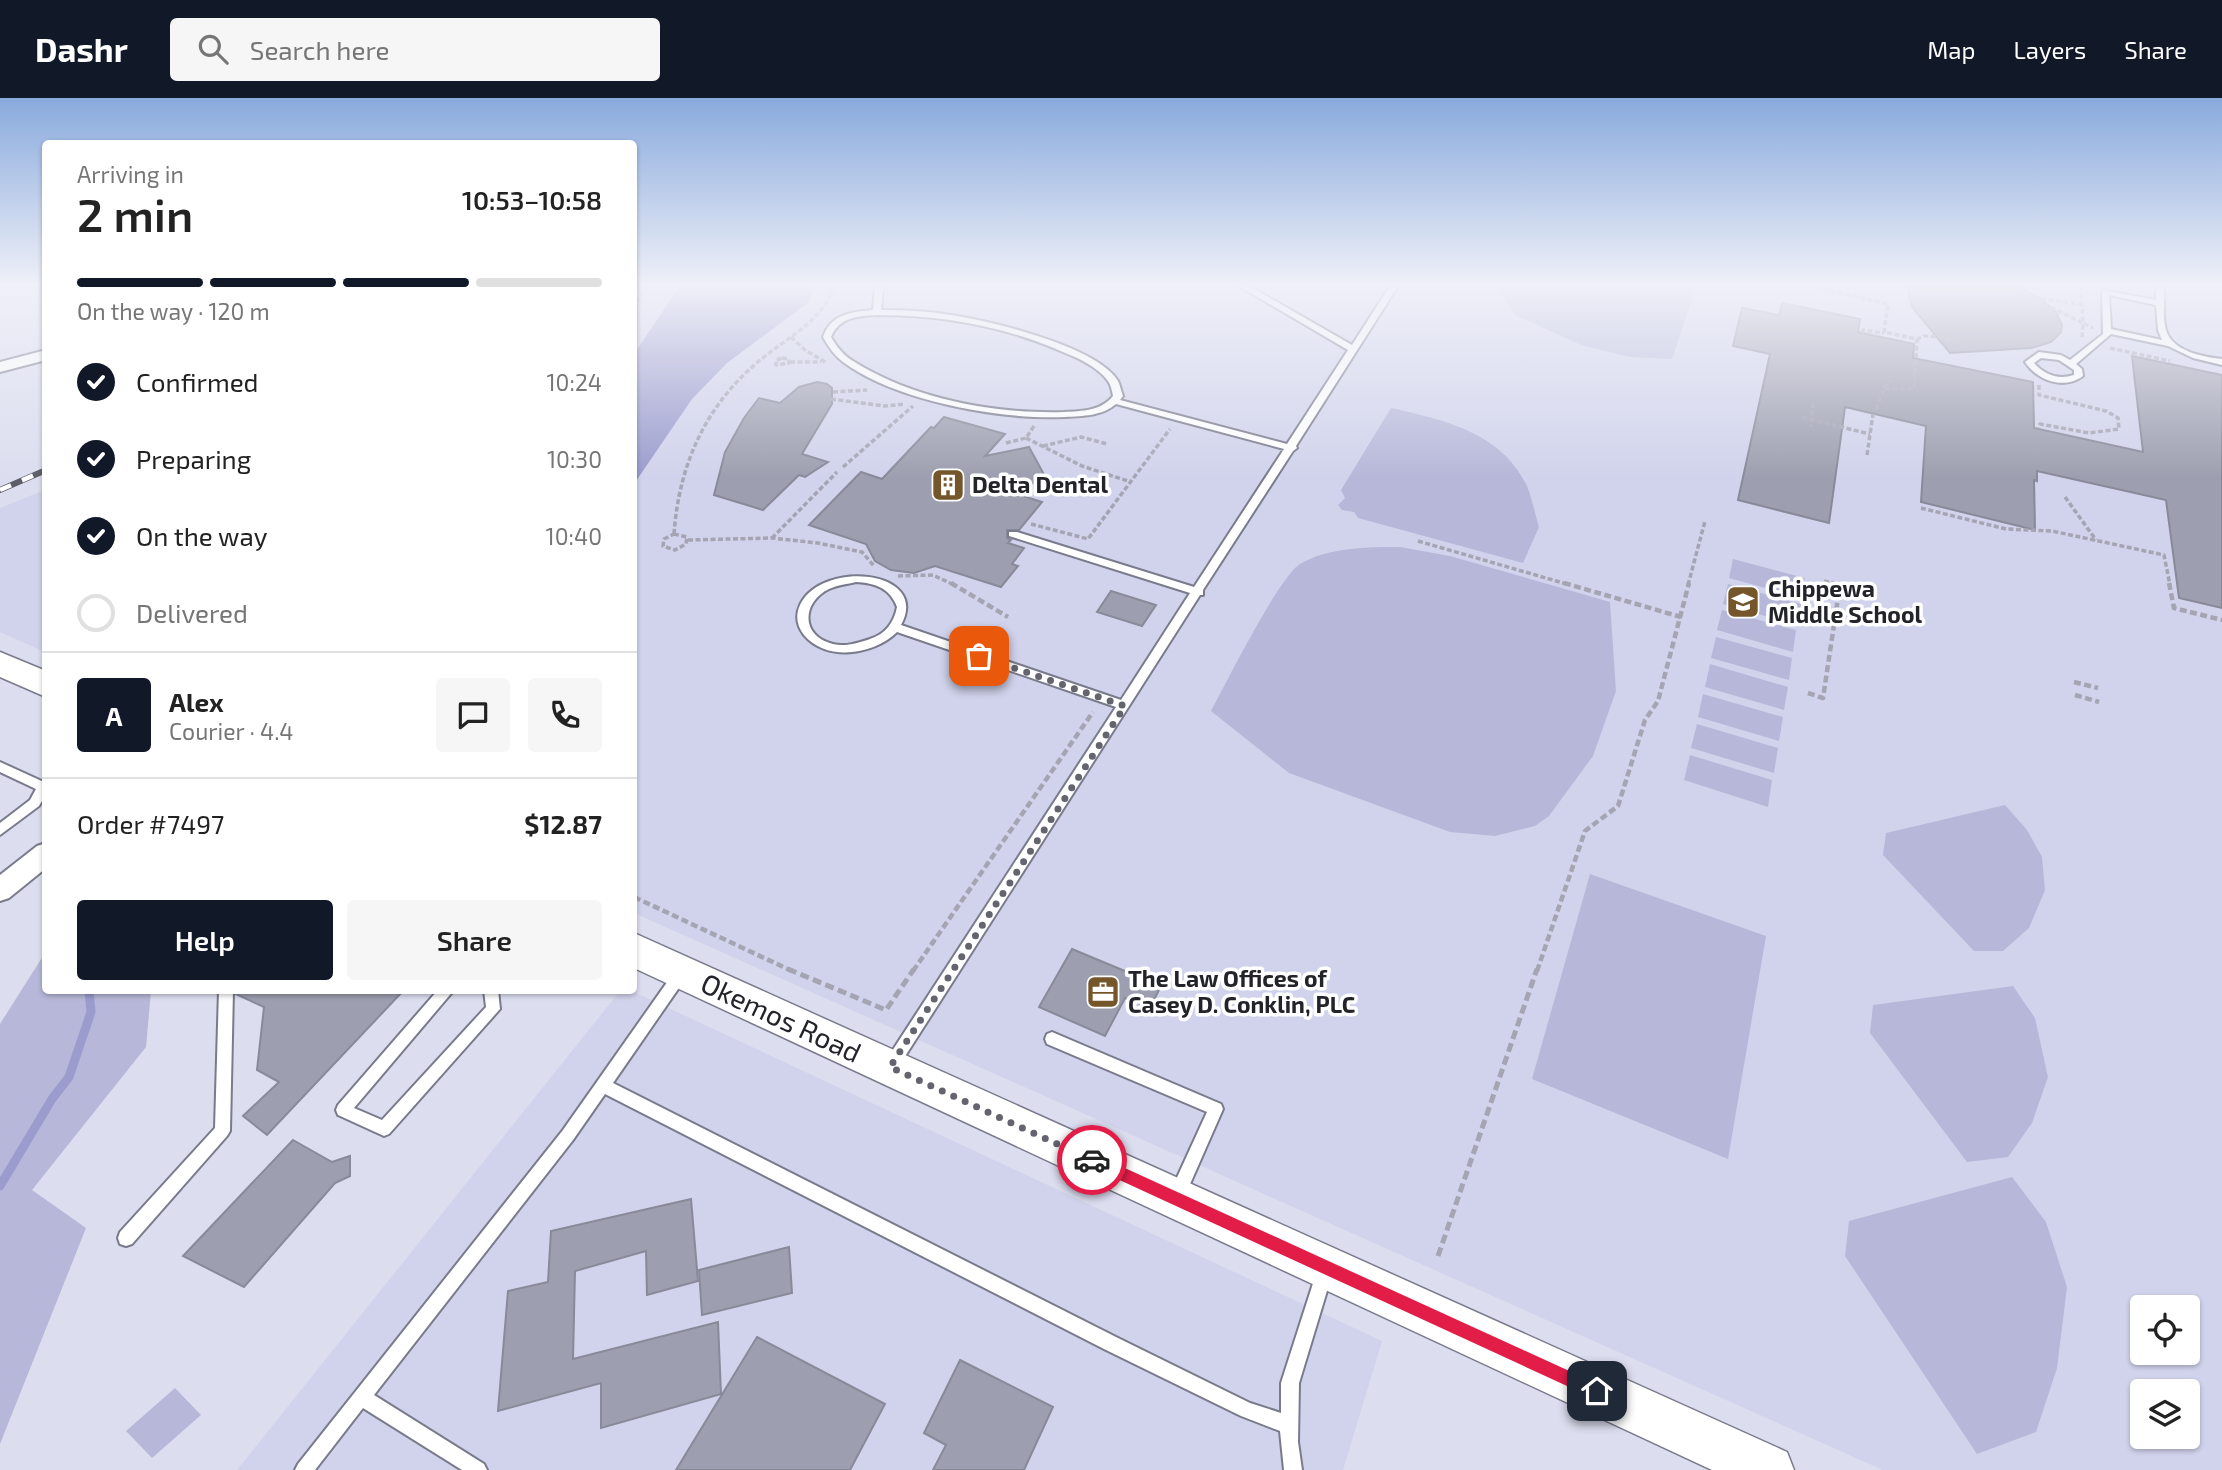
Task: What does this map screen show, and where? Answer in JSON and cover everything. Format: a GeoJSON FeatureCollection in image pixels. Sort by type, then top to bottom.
{"type":"FeatureCollection","features":[{"type":"Feature","properties":{"kind":"main road"},"geometry":{"type":"LineString","coordinates":[[5,672],[42,684]]}},
{"type":"Feature","properties":{"kind":"main road","name":"Okemos Road"},"geometry":{"type":"LineString","coordinates":[[637,951],[1769,1470]]}},
{"type":"Feature","properties":{"kind":"street"},"geometry":{"type":"LineString","coordinates":[[0,367],[42,356]]}},
{"type":"Feature","properties":{"kind":"street"},"geometry":{"type":"LineString","coordinates":[[0,890],[42,856]]}},
{"type":"Feature","properties":{"kind":"lane"},"geometry":{"type":"LineString","coordinates":[[834,350],[850,362],[904,387],[979,408],[1052,416],[1088,413],[1109,406],[1115,401],[1119,392],[1111,378],[1090,362],[1065,350]]}},
{"type":"Feature","properties":{"kind":"lane"},"geometry":{"type":"LineString","coordinates":[[890,1067],[1354,350]]}},
{"type":"Feature","properties":{"kind":"lane"},"geometry":{"type":"LineString","coordinates":[[2071,363],[2086,350]]}},
{"type":"Feature","properties":{"kind":"lane"},"geometry":{"type":"LineString","coordinates":[[2181,350],[2222,362]]}},
{"type":"Feature","properties":{"kind":"lane"},"geometry":{"type":"LineString","coordinates":[[2046,355],[2071,363],[2078,369],[2079,376],[2063,380],[2040,374],[2029,362],[2034,357],[2046,355]]}},
{"type":"Feature","properties":{"kind":"lane"},"geometry":{"type":"LineString","coordinates":[[1115,401],[1292,448]]}},
{"type":"Feature","properties":{"kind":"lane"},"geometry":{"type":"LineString","coordinates":[[1013,534],[1199,592]]}},
{"type":"Feature","properties":{"kind":"lane"},"geometry":{"type":"LineString","coordinates":[[867,579],[888,586],[900,599],[902,615],[895,627],[872,643],[847,649],[835,648],[814,641],[806,634],[800,619],[806,602],[821,588],[844,580],[867,579]]}},
{"type":"Feature","properties":{"kind":"lane"},"geometry":{"type":"LineString","coordinates":[[895,627],[1125,706]]}},
{"type":"Feature","properties":{"kind":"lane"},"geometry":{"type":"LineString","coordinates":[[0,767],[42,787]]}},
{"type":"Feature","properties":{"kind":"lane"},"geometry":{"type":"LineString","coordinates":[[0,830],[35,803],[42,789]]}},
{"type":"Feature","properties":{"kind":"lane"},"geometry":{"type":"LineString","coordinates":[[304,1470],[568,1135],[682,972]]}},
{"type":"Feature","properties":{"kind":"lane"},"geometry":{"type":"LineString","coordinates":[[126,1238],[222,1131],[226,994]]}},
{"type":"Feature","properties":{"kind":"lane"},"geometry":{"type":"LineString","coordinates":[[444,994],[343,1110],[384,1129],[493,1009],[491,994]]}},
{"type":"Feature","properties":{"kind":"lane"},"geometry":{"type":"LineString","coordinates":[[1052,1039],[1216,1109],[1175,1198]]}},
{"type":"Feature","properties":{"kind":"lane"},"geometry":{"type":"LineString","coordinates":[[603,1086],[1087,1332],[1247,1410],[1289,1425]]}},
{"type":"Feature","properties":{"kind":"lane"},"geometry":{"type":"LineString","coordinates":[[1293,1470],[1289,1425],[1290,1383],[1326,1268]]}},
{"type":"Feature","properties":{"kind":"lane"},"geometry":{"type":"LineString","coordinates":[[361,1397],[478,1470]]}},
{"type":"Feature","properties":{"kind":"path"},"geometry":{"type":"LineString","coordinates":[[674,534],[680,478],[694,441],[727,393],[773,350]]}},
{"type":"Feature","properties":{"kind":"path"},"geometry":{"type":"LineString","coordinates":[[1884,389],[1914,389],[1916,350]]}},
{"type":"Feature","properties":{"kind":"path"},"geometry":{"type":"LineString","coordinates":[[2115,350],[2182,364]]}},
{"type":"Feature","properties":{"kind":"path"},"geometry":{"type":"LineString","coordinates":[[759,361],[775,362],[782,358],[789,359],[790,362]]}},
{"type":"Feature","properties":{"kind":"path"},"geometry":{"type":"LineString","coordinates":[[775,362],[776,365],[783,366],[790,362],[824,362]]}},
{"type":"Feature","properties":{"kind":"path"},"geometry":{"type":"LineString","coordinates":[[1876,409],[1890,381]]}},
{"type":"Feature","properties":{"kind":"path"},"geometry":{"type":"LineString","coordinates":[[831,399],[885,406],[916,403],[843,467]]}},
{"type":"Feature","properties":{"kind":"path"},"geometry":{"type":"LineString","coordinates":[[1811,427],[1813,403]]}},
{"type":"Feature","properties":{"kind":"path"},"geometry":{"type":"LineString","coordinates":[[1867,455],[1873,414]]}},
{"type":"Feature","properties":{"kind":"path"},"geometry":{"type":"LineString","coordinates":[[1802,417],[1870,433]]}},
{"type":"Feature","properties":{"kind":"path"},"geometry":{"type":"LineString","coordinates":[[1024,524],[1035,523],[1088,539],[1171,428],[1160,425]]}},
{"type":"Feature","properties":{"kind":"path"},"geometry":{"type":"LineString","coordinates":[[1078,430],[1081,437]]}},
{"type":"Feature","properties":{"kind":"path"},"geometry":{"type":"LineString","coordinates":[[1042,446],[1081,437],[1107,444]]}},
{"type":"Feature","properties":{"kind":"path"},"geometry":{"type":"LineString","coordinates":[[1006,443],[1026,438],[1082,466],[1131,482]]}},
{"type":"Feature","properties":{"kind":"path"},"geometry":{"type":"LineString","coordinates":[[772,538],[837,472]]}},
{"type":"Feature","properties":{"kind":"path"},"geometry":{"type":"LineString","coordinates":[[2065,497],[2096,541]]}},
{"type":"Feature","properties":{"kind":"path"},"geometry":{"type":"LineString","coordinates":[[1921,508],[2008,528],[2041,533],[2052,531],[2164,555],[2174,608],[2222,621]]}},
{"type":"Feature","properties":{"kind":"path"},"geometry":{"type":"LineString","coordinates":[[1438,1256],[1585,831],[1618,806],[1645,720],[1658,701],[1705,521]]}},
{"type":"Feature","properties":{"kind":"path"},"geometry":{"type":"LineString","coordinates":[[688,540],[683,534],[674,534],[664,539],[663,546],[666,549],[677,549],[688,540],[772,538],[862,552],[879,569]]}},
{"type":"Feature","properties":{"kind":"path"},"geometry":{"type":"LineString","coordinates":[[1418,541],[1681,617]]}},
{"type":"Feature","properties":{"kind":"path"},"geometry":{"type":"LineString","coordinates":[[888,573],[909,577],[933,575],[970,592],[1008,617]]}},
{"type":"Feature","properties":{"kind":"path"},"geometry":{"type":"LineString","coordinates":[[1808,693],[1823,698],[1840,585],[1824,581]]}},
{"type":"Feature","properties":{"kind":"path"},"geometry":{"type":"LineString","coordinates":[[2074,682],[2098,688]]}},
{"type":"Feature","properties":{"kind":"path"},"geometry":{"type":"LineString","coordinates":[[2075,695],[2099,702]]}},
{"type":"Feature","properties":{"kind":"path"},"geometry":{"type":"LineString","coordinates":[[637,898],[754,955],[840,988],[886,1010],[1093,712]]}},
{"type":"Feature","properties":{"kind":"shaded area","name":"Chippewa Middle School"},"geometry":{"type":"Polygon","coordinates":[[[637,350],[2222,350],[2222,1470],[1883,1470],[637,914],[637,350]]]}},
{"type":"Feature","properties":{"kind":"shaded area"},"geometry":{"type":"Polygon","coordinates":[[[637,350],[744,350],[727,363],[692,399],[637,480],[637,350]]]}},
{"type":"Feature","properties":{"kind":"shaded area"},"geometry":{"type":"Polygon","coordinates":[[[1602,350],[1675,350],[1672,359],[1630,357],[1602,350]]]}},
{"type":"Feature","properties":{"kind":"shaded area"},"geometry":{"type":"Polygon","coordinates":[[[1391,408],[1469,431],[1487,441],[1516,468],[1527,486],[1539,527],[1523,563],[1358,518],[1354,512],[1342,510],[1338,505],[1345,498],[1341,490],[1391,408]]]}},
{"type":"Feature","properties":{"kind":"shaded area"},"geometry":{"type":"Polygon","coordinates":[[[42,491],[42,651],[0,632],[0,508],[42,491]]]}},
{"type":"Feature","properties":{"kind":"shaded area"},"geometry":{"type":"Polygon","coordinates":[[[1400,547],[1450,556],[1610,602],[1616,691],[1593,756],[1549,816],[1535,826],[1495,836],[1450,832],[1289,773],[1211,711],[1279,589],[1300,564],[1336,551],[1400,547]]]}},
{"type":"Feature","properties":{"kind":"shaded area"},"geometry":{"type":"Polygon","coordinates":[[[1733,559],[1805,578],[1802,598],[1729,578],[1733,559]]]}},
{"type":"Feature","properties":{"kind":"shaded area"},"geometry":{"type":"Polygon","coordinates":[[[1728,584],[1801,604],[1797,625],[1723,604],[1728,584]]]}},
{"type":"Feature","properties":{"kind":"shaded area"},"geometry":{"type":"Polygon","coordinates":[[[1722,610],[1796,630],[1793,652],[1717,630],[1722,610]]]}},
{"type":"Feature","properties":{"kind":"shaded area"},"geometry":{"type":"Polygon","coordinates":[[[1716,637],[1792,658],[1789,680],[1711,658],[1716,637]]]}},
{"type":"Feature","properties":{"kind":"shaded area"},"geometry":{"type":"Polygon","coordinates":[[[1710,664],[1788,687],[1784,710],[1705,687],[1710,664]]]}},
{"type":"Feature","properties":{"kind":"shaded area"},"geometry":{"type":"Polygon","coordinates":[[[1703,694],[1783,717],[1779,741],[1698,717],[1703,694]]]}},
{"type":"Feature","properties":{"kind":"shaded area"},"geometry":{"type":"Polygon","coordinates":[[[1697,724],[1778,748],[1774,773],[1691,748],[1697,724]]]}},
{"type":"Feature","properties":{"kind":"shaded area"},"geometry":{"type":"Polygon","coordinates":[[[1690,755],[1772,780],[1768,807],[1684,780],[1690,755]]]}},
{"type":"Feature","properties":{"kind":"shaded area"},"geometry":{"type":"Polygon","coordinates":[[[2005,805],[2027,830],[2042,857],[2045,890],[2029,928],[2003,951],[1974,951],[1883,855],[1886,833],[2005,805]]]}},
{"type":"Feature","properties":{"kind":"shaded area"},"geometry":{"type":"Polygon","coordinates":[[[1590,874],[1766,936],[1728,1159],[1532,1079],[1590,874]]]}},
{"type":"Feature","properties":{"kind":"shaded area"},"geometry":{"type":"Polygon","coordinates":[[[42,958],[42,994],[151,994],[146,1047],[32,1190],[86,1228],[0,1444],[0,1024],[42,958]]]}},
{"type":"Feature","properties":{"kind":"shaded area"},"geometry":{"type":"Polygon","coordinates":[[[2013,986],[2035,1018],[2048,1077],[2032,1123],[2008,1157],[1967,1162],[1870,1033],[1873,1005],[2013,986]]]}},
{"type":"Feature","properties":{"kind":"shaded area"},"geometry":{"type":"Polygon","coordinates":[[[637,993],[1382,1341],[1343,1470],[237,1470],[618,994],[637,993]]]}},
{"type":"Feature","properties":{"kind":"shaded area"},"geometry":{"type":"Polygon","coordinates":[[[2012,1177],[2046,1222],[2067,1287],[2057,1368],[2036,1432],[1977,1454],[1845,1256],[1849,1221],[2012,1177]]]}},
{"type":"Feature","properties":{"kind":"shaded area"},"geometry":{"type":"Polygon","coordinates":[[[175,1388],[201,1415],[152,1458],[126,1431],[175,1388]]]}},
{"type":"Feature","properties":{"kind":"building","name":"Chippewa Middle School"},"geometry":{"type":"Polygon","coordinates":[[[1752,350],[1914,350],[1913,358],[2033,382],[2034,428],[2143,452],[2132,356],[2222,375],[2222,608],[2179,598],[2166,500],[2037,471],[2037,481],[2034,480],[2035,530],[1921,502],[1926,426],[1845,407],[1829,523],[1738,500],[1770,354],[1752,350]]]}},
{"type":"Feature","properties":{"kind":"building"},"geometry":{"type":"Polygon","coordinates":[[[1948,350],[1998,350],[1950,353],[1948,350]]]}},
{"type":"Feature","properties":{"kind":"building"},"geometry":{"type":"Polygon","coordinates":[[[817,382],[832,388],[832,404],[802,454],[828,462],[805,477],[799,475],[763,510],[714,495],[725,452],[759,398],[780,403],[799,387],[817,382]]]}},
{"type":"Feature","properties":{"kind":"building","name":"Delta Dental"},"geometry":{"type":"Polygon","coordinates":[[[944,417],[1005,434],[985,456],[1029,447],[1047,480],[1004,490],[1042,502],[1019,530],[1007,530],[1007,538],[1011,540],[1008,543],[1024,548],[1012,564],[1018,566],[1001,587],[935,566],[914,573],[891,570],[875,561],[866,544],[809,525],[861,472],[882,479],[931,427],[934,428],[944,417]]]}},
{"type":"Feature","properties":{"kind":"building"},"geometry":{"type":"Polygon","coordinates":[[[1111,591],[1156,605],[1142,626],[1097,612],[1111,591]]]}},
{"type":"Feature","properties":{"kind":"building","name":"The Law Offices of Casey D. Conklin, PLC"},"geometry":{"type":"Polygon","coordinates":[[[1072,949],[1161,986],[1150,1008],[1125,998],[1105,1036],[1039,1007],[1072,949]]]}},
{"type":"Feature","properties":{"kind":"building"},"geometry":{"type":"Polygon","coordinates":[[[236,994],[400,994],[267,1135],[243,1116],[279,1082],[257,1070],[264,1007],[236,994]]]}},
{"type":"Feature","properties":{"kind":"building"},"geometry":{"type":"Polygon","coordinates":[[[293,1140],[332,1162],[350,1156],[350,1176],[335,1183],[244,1287],[183,1256],[293,1140]]]}},
{"type":"Feature","properties":{"kind":"building"},"geometry":{"type":"Polygon","coordinates":[[[691,1199],[698,1281],[647,1295],[646,1251],[575,1271],[573,1359],[718,1322],[721,1394],[601,1428],[601,1383],[498,1411],[508,1291],[548,1282],[551,1231],[691,1199]]]}},
{"type":"Feature","properties":{"kind":"building"},"geometry":{"type":"Polygon","coordinates":[[[789,1247],[792,1293],[702,1315],[699,1270],[789,1247]]]}},
{"type":"Feature","properties":{"kind":"building"},"geometry":{"type":"Polygon","coordinates":[[[757,1337],[885,1404],[850,1470],[676,1470],[757,1337]]]}},
{"type":"Feature","properties":{"kind":"building"},"geometry":{"type":"Polygon","coordinates":[[[960,1360],[1053,1407],[1024,1470],[933,1470],[946,1445],[924,1433],[960,1360]]]}},
{"type":"Feature","properties":{"kind":"waterway"},"geometry":{"type":"LineString","coordinates":[[0,1186],[52,1099],[69,1077],[91,1012],[89,994]]}},
{"type":"Feature","properties":{"kind":"railway"},"geometry":{"type":"LineString","coordinates":[[0,490],[42,472]]}},
{"type":"Feature","properties":{"kind":"way so far"},"geometry":{"type":"LineString","coordinates":[[979,656],[1125,706],[890,1067],[1092,1160]]}},
{"type":"Feature","properties":{"kind":"place","name":"Delta Dental"},"geometry":{"type":"Point","coordinates":[948,485]}},
{"type":"Feature","properties":{"kind":"place","name":"Chippewa Middle School"},"geometry":{"type":"Point","coordinates":[1743,602]}},
{"type":"Feature","properties":{"kind":"place","name":"The Law Offices of Casey D. Conklin, PLC"},"geometry":{"type":"Point","coordinates":[1103,992]}},
{"type":"Feature","properties":{"kind":"route"},"geometry":{"type":"LineString","coordinates":[[1092,1160],[1597,1391]]}}]}
